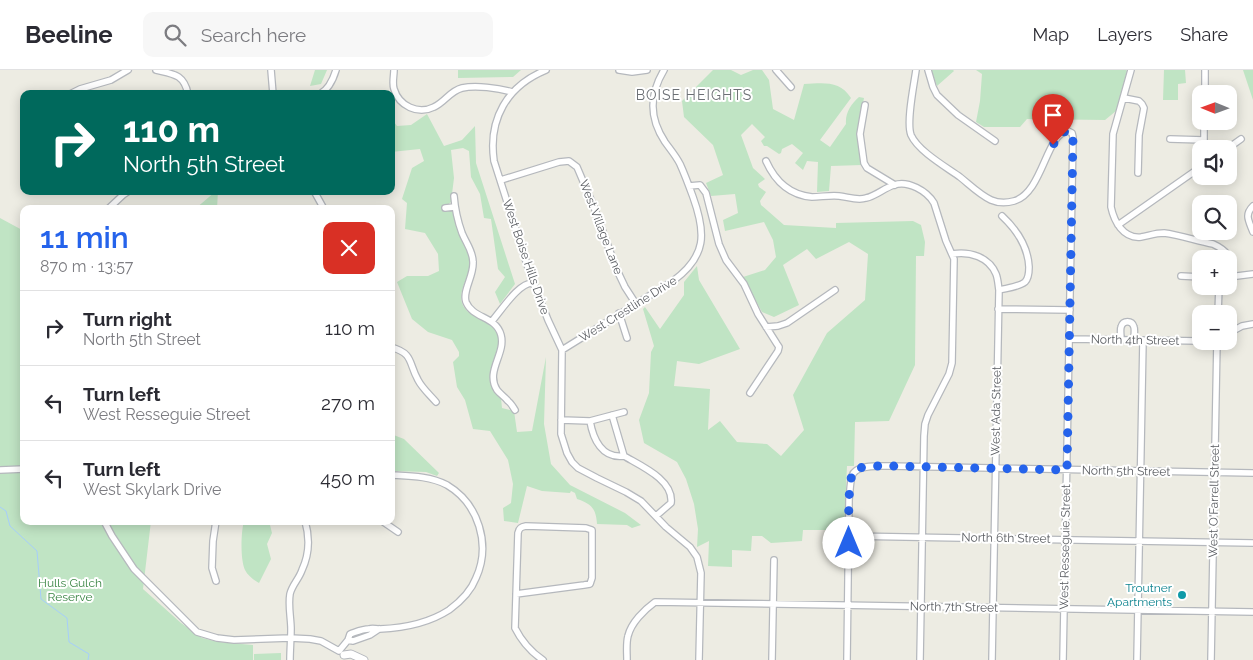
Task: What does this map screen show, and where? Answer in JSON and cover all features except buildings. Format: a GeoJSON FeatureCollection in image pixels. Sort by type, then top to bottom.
{"type":"FeatureCollection","features":[{"type":"Feature","properties":{"kind":"street"},"geometry":{"type":"LineString","coordinates":[[78,90],[111,80],[128,70]]}},
{"type":"Feature","properties":{"kind":"street"},"geometry":{"type":"LineString","coordinates":[[156,70],[178,72],[188,90]]}},
{"type":"Feature","properties":{"kind":"street"},"geometry":{"type":"LineString","coordinates":[[271,70],[273,90]]}},
{"type":"Feature","properties":{"kind":"street"},"geometry":{"type":"LineString","coordinates":[[326,90],[330,85],[336,70]]}},
{"type":"Feature","properties":{"kind":"street"},"geometry":{"type":"LineString","coordinates":[[394,70],[394,90]]}},
{"type":"Feature","properties":{"kind":"street"},"geometry":{"type":"LineString","coordinates":[[395,92],[407,106],[417,110],[428,110],[434,108],[454,91],[461,88],[497,88],[512,92],[546,70]]}},
{"type":"Feature","properties":{"kind":"street"},"geometry":{"type":"LineString","coordinates":[[619,70],[632,72],[647,70]]}},
{"type":"Feature","properties":{"kind":"street","name":"West Crestline Drive"},"geometry":{"type":"LineString","coordinates":[[562,350],[684,273],[697,255],[702,226],[699,214],[680,163],[660,134],[653,109],[654,90],[664,70]]}},
{"type":"Feature","properties":{"kind":"street"},"geometry":{"type":"LineString","coordinates":[[776,70],[791,87]]}},
{"type":"Feature","properties":{"kind":"street","name":"West Resseguie Street"},"geometry":{"type":"LineString","coordinates":[[916,70],[910,122],[912,136],[932,157],[993,201],[1009,202],[1023,197],[1032,186],[1059,135],[1064,131],[1068,131],[1072,133],[1073,137],[1063,660]]}},
{"type":"Feature","properties":{"kind":"street"},"geometry":{"type":"LineString","coordinates":[[928,70],[936,95],[958,115],[995,141]]}},
{"type":"Feature","properties":{"kind":"street"},"geometry":{"type":"LineString","coordinates":[[1131,70],[1113,134],[1112,207],[1118,225],[1131,236],[1141,237],[1162,233],[1213,244],[1223,250]]}},
{"type":"Feature","properties":{"kind":"street"},"geometry":{"type":"LineString","coordinates":[[1205,70],[1205,85]]}},
{"type":"Feature","properties":{"kind":"street","name":"West Boise Hills Drive"},"geometry":{"type":"LineString","coordinates":[[512,92],[502,108],[494,133],[494,161],[533,283],[562,350],[561,434],[563,444],[572,462],[578,468],[634,496],[690,547],[697,556],[700,567],[700,603]]}},
{"type":"Feature","properties":{"kind":"street"},"geometry":{"type":"LineString","coordinates":[[1124,98],[1139,101],[1144,108],[1138,142],[1138,173]]}},
{"type":"Feature","properties":{"kind":"street"},"geometry":{"type":"LineString","coordinates":[[865,105],[860,134],[864,163],[867,168],[895,185]]}},
{"type":"Feature","properties":{"kind":"street"},"geometry":{"type":"LineString","coordinates":[[1170,139],[1204,140],[1204,130]]}},
{"type":"Feature","properties":{"kind":"street"},"geometry":{"type":"LineString","coordinates":[[1237,142],[1241,139]]}},
{"type":"Feature","properties":{"kind":"street","name":"West Village Lane"},"geometry":{"type":"LineString","coordinates":[[500,180],[559,162],[569,161],[577,167],[616,268],[636,304]]}},
{"type":"Feature","properties":{"kind":"street"},"geometry":{"type":"LineString","coordinates":[[766,161],[772,174],[781,184],[795,192],[812,197],[834,196],[862,199],[895,185],[903,184],[918,189],[931,198],[934,203],[946,242],[954,259],[952,363],[949,374],[926,421],[924,436],[920,660]]}},
{"type":"Feature","properties":{"kind":"street"},"geometry":{"type":"LineString","coordinates":[[1118,225],[1192,173]]}},
{"type":"Feature","properties":{"kind":"street"},"geometry":{"type":"LineString","coordinates":[[689,186],[700,185],[704,188],[719,244],[726,260],[744,284],[766,327],[778,344],[778,350],[750,393]]}},
{"type":"Feature","properties":{"kind":"street"},"geometry":{"type":"LineString","coordinates":[[113,205],[124,195]]}},
{"type":"Feature","properties":{"kind":"street"},"geometry":{"type":"LineString","coordinates":[[454,196],[454,206],[473,260],[473,271],[465,293],[466,303],[470,310],[492,321],[499,330],[502,340],[493,370],[493,378],[497,390],[515,410]]}},
{"type":"Feature","properties":{"kind":"street"},"geometry":{"type":"LineString","coordinates":[[446,208],[454,206]]}},
{"type":"Feature","properties":{"kind":"street"},"geometry":{"type":"LineString","coordinates":[[1253,206],[1247,215],[1253,232]]}},
{"type":"Feature","properties":{"kind":"street"},"geometry":{"type":"LineString","coordinates":[[999,290],[1023,283],[1028,278],[1028,254],[1023,242],[1017,232],[1002,216]]}},
{"type":"Feature","properties":{"kind":"street","name":"West Ada Street"},"geometry":{"type":"LineString","coordinates":[[952,254],[970,253],[984,259],[995,272],[998,279],[992,660]]}},
{"type":"Feature","properties":{"kind":"street"},"geometry":{"type":"LineString","coordinates":[[1237,276],[1253,274]]}},
{"type":"Feature","properties":{"kind":"street"},"geometry":{"type":"LineString","coordinates":[[1181,276],[1192,277]]}},
{"type":"Feature","properties":{"kind":"street"},"geometry":{"type":"LineString","coordinates":[[492,321],[519,289],[529,282],[533,283]]}},
{"type":"Feature","properties":{"kind":"street"},"geometry":{"type":"LineString","coordinates":[[766,327],[786,323],[835,290]]}},
{"type":"Feature","properties":{"kind":"street"},"geometry":{"type":"LineString","coordinates":[[998,308],[1070,310]]}},
{"type":"Feature","properties":{"kind":"street"},"geometry":{"type":"LineString","coordinates":[[619,313],[627,338]]}},
{"type":"Feature","properties":{"kind":"street"},"geometry":{"type":"LineString","coordinates":[[1121,340],[1122,326],[1124,322],[1127,322],[1133,325],[1134,340]]}},
{"type":"Feature","properties":{"kind":"street"},"geometry":{"type":"LineString","coordinates":[[1237,329],[1253,324]]}},
{"type":"Feature","properties":{"kind":"street","name":"North 4th Street"},"geometry":{"type":"LineString","coordinates":[[1069,339],[1192,341]]}},
{"type":"Feature","properties":{"kind":"street"},"geometry":{"type":"LineString","coordinates":[[1137,660],[1143,340]]}},
{"type":"Feature","properties":{"kind":"street"},"geometry":{"type":"LineString","coordinates":[[395,349],[405,353],[409,358],[418,381],[436,402]]}},
{"type":"Feature","properties":{"kind":"street","name":"West O'Farrell Street"},"geometry":{"type":"LineString","coordinates":[[1211,660],[1217,350]]}},
{"type":"Feature","properties":{"kind":"street"},"geometry":{"type":"LineString","coordinates":[[502,406],[508,400]]}},
{"type":"Feature","properties":{"kind":"street"},"geometry":{"type":"LineString","coordinates":[[561,420],[590,421],[624,412]]}},
{"type":"Feature","properties":{"kind":"street"},"geometry":{"type":"LineString","coordinates":[[612,415],[624,456]]}},
{"type":"Feature","properties":{"kind":"street"},"geometry":{"type":"LineString","coordinates":[[590,421],[592,432],[603,451],[611,455],[624,456],[661,479],[670,493],[671,503],[656,516]]}},
{"type":"Feature","properties":{"kind":"street","name":"North 5th Street"},"geometry":{"type":"LineString","coordinates":[[849,536],[849,500],[852,476],[854,472],[863,467],[1253,473]]}},
{"type":"Feature","properties":{"kind":"street"},"geometry":{"type":"LineString","coordinates":[[0,470],[20,469]]}},
{"type":"Feature","properties":{"kind":"street"},"geometry":{"type":"LineString","coordinates":[[343,655],[348,640],[353,641],[370,635],[379,629],[402,627],[430,620],[449,610],[464,596],[476,579],[482,556],[483,540],[481,530],[471,508],[463,498],[447,485],[436,480],[395,475]]}},
{"type":"Feature","properties":{"kind":"street"},"geometry":{"type":"LineString","coordinates":[[106,525],[134,569],[197,632],[207,636],[234,640],[310,639],[321,641],[343,655],[351,654],[364,660]]}},
{"type":"Feature","properties":{"kind":"street"},"geometry":{"type":"LineString","coordinates":[[215,525],[212,568],[216,581]]}},
{"type":"Feature","properties":{"kind":"street"},"geometry":{"type":"LineString","coordinates":[[290,660],[290,594],[302,571],[306,557],[308,543],[306,525]]}},
{"type":"Feature","properties":{"kind":"street"},"geometry":{"type":"LineString","coordinates":[[388,525],[398,532]]}},
{"type":"Feature","properties":{"kind":"street"},"geometry":{"type":"LineString","coordinates":[[516,594],[590,584],[592,578],[592,530],[586,528],[526,526],[520,528],[518,532],[516,594],[515,628],[531,651],[543,660]]}},
{"type":"Feature","properties":{"kind":"street"},"geometry":{"type":"LineString","coordinates":[[847,660],[849,536]]}},
{"type":"Feature","properties":{"kind":"street","name":"North 6th Street"},"geometry":{"type":"LineString","coordinates":[[849,536],[1253,543]]}},
{"type":"Feature","properties":{"kind":"street"},"geometry":{"type":"LineString","coordinates":[[772,660],[774,560]]}},
{"type":"Feature","properties":{"kind":"street","name":"North 7th Street"},"geometry":{"type":"LineString","coordinates":[[627,660],[627,639],[630,629],[647,607],[655,602],[1253,612]]}},
{"type":"Feature","properties":{"kind":"street"},"geometry":{"type":"LineString","coordinates":[[699,660],[700,603]]}},
{"type":"Feature","properties":{"kind":"green space"},"geometry":{"type":"Polygon","coordinates":[[[315,70],[327,70],[321,84],[310,86],[315,70]]]}},
{"type":"Feature","properties":{"kind":"green space"},"geometry":{"type":"Polygon","coordinates":[[[458,70],[521,70],[513,77],[458,78],[458,70]]]}},
{"type":"Feature","properties":{"kind":"green space"},"geometry":{"type":"Polygon","coordinates":[[[713,70],[731,70],[741,75],[753,70],[762,70],[769,80],[773,109],[794,120],[804,84],[830,84],[842,88],[851,98],[820,140],[830,147],[846,124],[846,116],[851,106],[859,97],[864,98],[857,137],[862,165],[831,166],[829,191],[817,192],[818,162],[807,161],[803,170],[795,163],[803,153],[792,144],[782,149],[779,154],[764,146],[761,141],[765,137],[752,124],[741,135],[753,168],[765,179],[758,184],[766,192],[760,201],[761,205],[784,225],[836,228],[836,223],[913,221],[921,225],[925,242],[924,256],[916,256],[915,365],[889,421],[855,422],[854,466],[847,466],[844,530],[803,530],[802,541],[771,543],[762,536],[752,536],[751,551],[732,550],[732,567],[708,566],[709,541],[697,547],[698,529],[694,504],[686,479],[677,462],[644,443],[639,420],[649,393],[651,352],[654,346],[643,309],[645,307],[660,329],[684,295],[684,282],[697,266],[699,280],[740,349],[699,364],[677,361],[674,386],[710,389],[708,430],[720,421],[737,442],[767,444],[781,456],[804,430],[793,395],[827,333],[865,300],[868,254],[849,242],[816,259],[807,249],[783,265],[799,305],[774,317],[762,312],[743,277],[765,270],[776,257],[773,240],[764,222],[725,231],[723,220],[738,213],[735,194],[711,196],[706,183],[723,175],[713,145],[684,117],[682,101],[713,70]]]}},
{"type":"Feature","properties":{"kind":"green space"},"geometry":{"type":"Polygon","coordinates":[[[931,70],[953,70],[954,71],[937,86],[931,70]]]}},
{"type":"Feature","properties":{"kind":"green space"},"geometry":{"type":"Polygon","coordinates":[[[976,70],[1127,71],[1116,111],[1105,120],[1027,119],[1020,127],[984,127],[976,122],[982,74],[976,70]]]}},
{"type":"Feature","properties":{"kind":"green space"},"geometry":{"type":"Polygon","coordinates":[[[1164,70],[1185,70],[1186,83],[1178,84],[1178,100],[1163,100],[1164,70]]]}},
{"type":"Feature","properties":{"kind":"green space"},"geometry":{"type":"Polygon","coordinates":[[[1243,70],[1253,70],[1253,100],[1243,70]]]}},
{"type":"Feature","properties":{"kind":"green space"},"geometry":{"type":"Polygon","coordinates":[[[427,114],[444,146],[462,140],[475,126],[476,163],[515,284],[500,304],[495,292],[505,277],[498,269],[491,219],[484,218],[480,194],[471,177],[469,151],[463,148],[451,150],[454,178],[451,202],[445,207],[454,211],[459,231],[470,259],[469,272],[462,292],[462,303],[470,313],[493,327],[497,331],[499,338],[490,377],[493,387],[501,398],[502,408],[514,411],[517,432],[532,431],[546,357],[544,424],[551,464],[570,485],[625,513],[641,525],[632,528],[627,525],[597,524],[596,514],[592,508],[577,499],[575,493],[571,491],[570,493],[542,491],[527,486],[518,523],[504,521],[503,508],[511,503],[513,484],[508,460],[490,431],[473,429],[465,400],[457,387],[453,362],[459,356],[459,352],[452,340],[428,332],[412,319],[397,282],[407,276],[428,276],[439,271],[438,254],[425,233],[405,229],[407,203],[402,199],[412,168],[424,161],[420,149],[395,152],[395,123],[397,126],[411,125],[427,114]]]}},
{"type":"Feature","properties":{"kind":"green space"},"geometry":{"type":"Polygon","coordinates":[[[211,195],[218,195],[217,205],[200,205],[211,195]]]}},
{"type":"Feature","properties":{"kind":"green space","name":"Hulls Gulch Reserve"},"geometry":{"type":"Polygon","coordinates":[[[0,218],[20,229],[20,525],[151,525],[143,589],[181,623],[202,638],[219,642],[253,645],[253,660],[0,660],[0,218]]]}},
{"type":"Feature","properties":{"kind":"green space"},"geometry":{"type":"Polygon","coordinates":[[[395,436],[404,439],[439,473],[437,476],[426,472],[395,471],[395,436]]]}},
{"type":"Feature","properties":{"kind":"green space"},"geometry":{"type":"Polygon","coordinates":[[[243,525],[270,525],[272,533],[267,544],[271,559],[259,583],[248,574],[243,565],[243,525]]]}},
{"type":"Feature","properties":{"kind":"green space"},"geometry":{"type":"Polygon","coordinates":[[[281,653],[281,660],[254,660],[254,654],[281,653]]]}},
{"type":"Feature","properties":{"kind":"waterway"},"geometry":{"type":"LineString","coordinates":[[0,507],[6,511],[10,526],[37,551],[41,599],[67,618],[69,642],[89,654],[88,660]]}},
{"type":"Feature","properties":{"kind":"place","name":"Troutner Apartments"},"geometry":{"type":"Point","coordinates":[1182,595]}},
{"type":"Feature","properties":{"kind":"district","name":"BOISE HEIGHTS"},"geometry":{"type":"Point","coordinates":[694,95]}},
{"type":"Feature","properties":{"kind":"route"},"geometry":{"type":"LineString","coordinates":[[849,543],[849,500],[852,476],[857,469],[889,466],[1067,470],[1072,133],[1064,131],[1053,145]]}}]}
